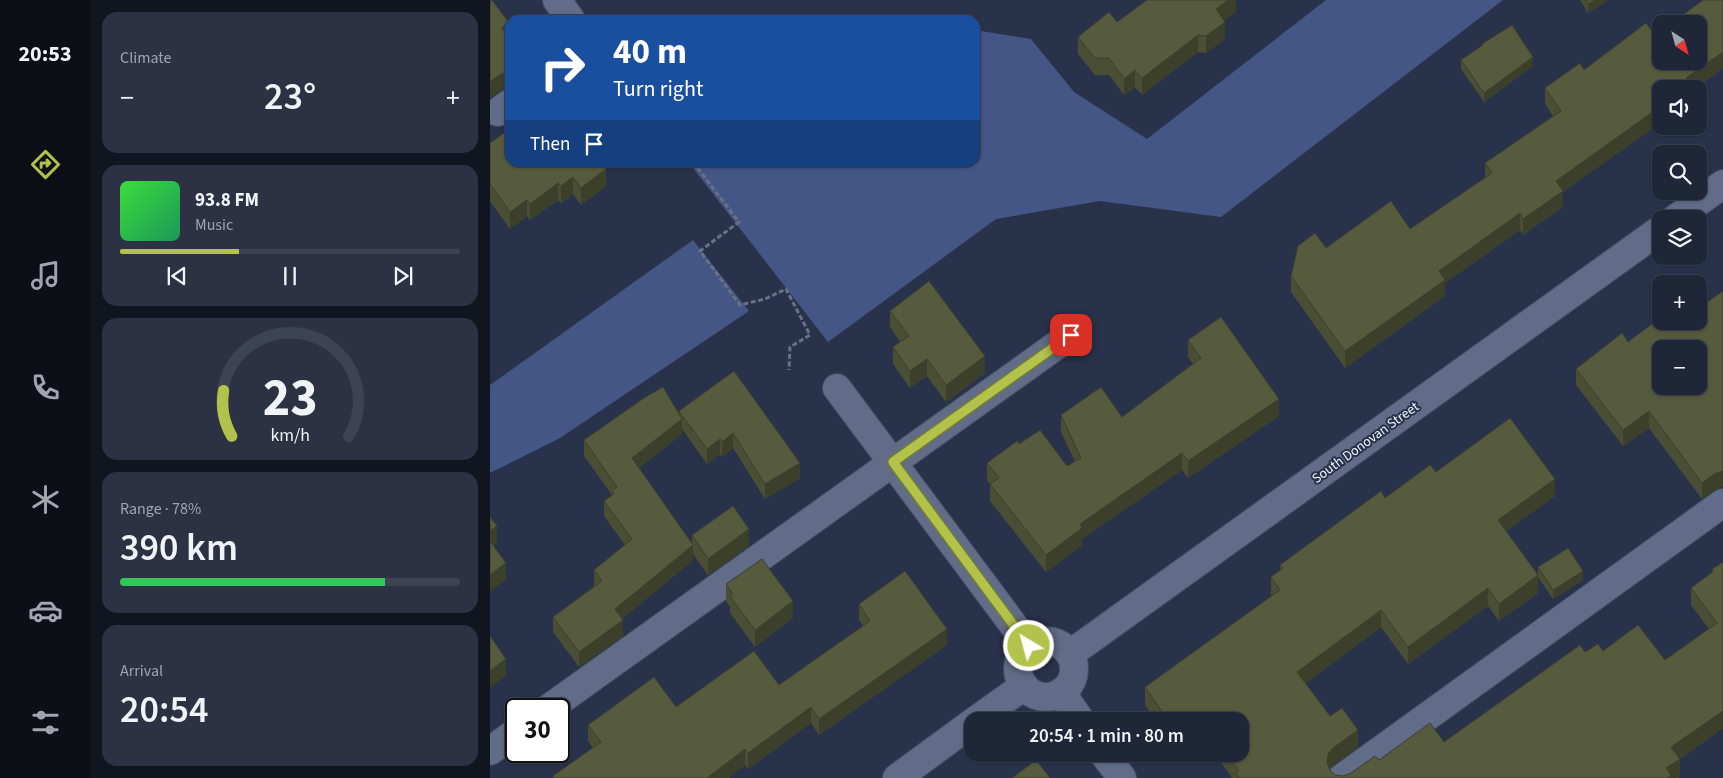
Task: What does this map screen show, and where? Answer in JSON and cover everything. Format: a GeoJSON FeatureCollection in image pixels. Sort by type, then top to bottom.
{"type":"FeatureCollection","features":[{"type":"Feature","properties":{"kind":"street"},"geometry":{"type":"LineString","coordinates":[[557,0],[568,15]]}},
{"type":"Feature","properties":{"kind":"street"},"geometry":{"type":"LineString","coordinates":[[1687,210],[1723,184]]}},
{"type":"Feature","properties":{"kind":"street","name":"South Donovan Street"},"geometry":{"type":"LineString","coordinates":[[1070,654],[1652,235]]}},
{"type":"Feature","properties":{"kind":"street"},"geometry":{"type":"LineString","coordinates":[[563,698],[1071,335]]}},
{"type":"Feature","properties":{"kind":"street"},"geometry":{"type":"LineString","coordinates":[[837,388],[1029,646]]}},
{"type":"Feature","properties":{"kind":"street"},"geometry":{"type":"LineString","coordinates":[[1342,778],[1723,503]]}},
{"type":"Feature","properties":{"kind":"street"},"geometry":{"type":"LineString","coordinates":[[1036,642],[1054,642],[1062,646],[1070,654],[1074,668],[1073,677],[1068,686],[1061,692],[1053,696],[1043,697],[1033,694],[1024,686],[1018,672],[1018,662],[1029,646],[1036,642]]}},
{"type":"Feature","properties":{"kind":"street"},"geometry":{"type":"LineString","coordinates":[[988,712],[1024,686]]}},
{"type":"Feature","properties":{"kind":"street"},"geometry":{"type":"LineString","coordinates":[[1061,692],[1075,712]]}},
{"type":"Feature","properties":{"kind":"street"},"geometry":{"type":"LineString","coordinates":[[897,778],[964,729]]}},
{"type":"Feature","properties":{"kind":"street"},"geometry":{"type":"LineString","coordinates":[[490,751],[505,740]]}},
{"type":"Feature","properties":{"kind":"street"},"geometry":{"type":"LineString","coordinates":[[1110,762],[1122,778]]}},
{"type":"Feature","properties":{"kind":"path"},"geometry":{"type":"LineString","coordinates":[[697,167],[739,222],[700,252],[740,305],[765,299],[786,289],[810,335],[790,347],[789,370]]}},
{"type":"Feature","properties":{"kind":"shaded area"},"geometry":{"type":"Polygon","coordinates":[[[1326,0],[1503,0],[1221,217],[1100,201],[996,219],[828,342],[693,168],[980,167],[980,31],[1031,39],[1074,92],[1147,139],[1326,0]]]}},
{"type":"Feature","properties":{"kind":"shaded area"},"geometry":{"type":"Polygon","coordinates":[[[693,240],[749,311],[560,438],[490,473],[490,385],[693,240]]]}},
{"type":"Feature","properties":{"kind":"building"},"geometry":{"type":"Polygon","coordinates":[[[492,0],[505,18],[505,26],[502,28],[505,32],[505,73],[490,82],[490,1],[492,0]]]}},
{"type":"Feature","properties":{"kind":"building"},"geometry":{"type":"Polygon","coordinates":[[[1147,0],[1228,0],[1216,9],[1225,22],[1206,36],[1198,35],[1142,78],[1135,70],[1124,79],[1109,58],[1095,58],[1078,37],[1109,12],[1117,22],[1147,0]]]}},
{"type":"Feature","properties":{"kind":"building"},"geometry":{"type":"Polygon","coordinates":[[[1585,0],[1595,0],[1588,4],[1585,0]]]}},
{"type":"Feature","properties":{"kind":"building"},"geometry":{"type":"Polygon","coordinates":[[[1703,0],[1723,0],[1723,52],[1708,63],[1708,15],[1683,15],[1703,0]]]}},
{"type":"Feature","properties":{"kind":"building"},"geometry":{"type":"Polygon","coordinates":[[[1646,23],[1652,31],[1652,70],[1697,70],[1686,78],[1688,80],[1652,80],[1652,112],[1556,181],[1563,191],[1523,219],[1520,213],[1439,271],[1445,280],[1345,351],[1291,276],[1298,246],[1315,233],[1326,248],[1391,201],[1410,229],[1492,173],[1485,163],[1561,111],[1545,88],[1580,63],[1584,70],[1646,23]]]}},
{"type":"Feature","properties":{"kind":"building"},"geometry":{"type":"Polygon","coordinates":[[[1512,25],[1533,57],[1484,93],[1461,60],[1512,25]]]}},
{"type":"Feature","properties":{"kind":"building"},"geometry":{"type":"Polygon","coordinates":[[[505,132],[505,167],[605,167],[606,169],[581,188],[573,177],[561,186],[558,183],[530,204],[527,200],[510,212],[490,184],[490,143],[505,132]]]}},
{"type":"Feature","properties":{"kind":"building"},"geometry":{"type":"Polygon","coordinates":[[[929,281],[985,356],[946,385],[927,359],[910,371],[893,347],[909,336],[890,311],[929,281]]]}},
{"type":"Feature","properties":{"kind":"building"},"geometry":{"type":"Polygon","coordinates":[[[1723,291],[1723,471],[1714,474],[1702,483],[1649,411],[1623,430],[1576,369],[1622,333],[1628,342],[1652,324],[1652,330],[1707,330],[1707,302],[1723,291]]]}},
{"type":"Feature","properties":{"kind":"building"},"geometry":{"type":"Polygon","coordinates":[[[1221,317],[1279,399],[1188,461],[1182,453],[1080,524],[1082,528],[1046,555],[990,484],[999,478],[987,463],[1017,441],[1019,444],[1040,430],[1067,466],[1081,458],[1061,415],[1101,387],[1122,417],[1201,358],[1188,340],[1221,317]]]}},
{"type":"Feature","properties":{"kind":"building"},"geometry":{"type":"Polygon","coordinates":[[[734,371],[800,463],[765,484],[733,433],[722,442],[720,439],[707,449],[679,411],[734,371]]]}},
{"type":"Feature","properties":{"kind":"building"},"geometry":{"type":"Polygon","coordinates":[[[663,387],[682,419],[632,458],[693,545],[615,609],[623,620],[579,652],[553,617],[602,581],[594,570],[632,539],[604,501],[614,494],[612,491],[617,487],[584,440],[663,387]]]}},
{"type":"Feature","properties":{"kind":"building"},"geometry":{"type":"Polygon","coordinates":[[[1510,418],[1555,479],[1498,520],[1538,575],[1499,604],[1488,588],[1408,647],[1381,610],[1297,672],[1330,716],[1342,708],[1358,730],[1333,748],[1328,754],[1327,763],[1330,770],[1335,775],[1343,776],[1351,773],[1375,756],[1379,760],[1430,723],[1444,742],[1580,645],[1585,652],[1598,644],[1603,651],[1638,625],[1665,660],[1717,623],[1691,588],[1714,571],[1712,569],[1723,562],[1723,711],[1671,747],[1680,759],[1666,768],[1671,775],[1667,778],[1239,778],[1236,774],[1239,771],[1233,762],[1249,762],[1249,712],[1163,712],[1145,687],[1280,590],[1271,577],[1283,568],[1280,565],[1381,491],[1385,498],[1430,465],[1436,472],[1510,418]]]}},
{"type":"Feature","properties":{"kind":"building"},"geometry":{"type":"Polygon","coordinates":[[[733,506],[749,529],[708,559],[692,535],[733,506]]]}},
{"type":"Feature","properties":{"kind":"building"},"geometry":{"type":"Polygon","coordinates":[[[490,517],[497,526],[490,531],[490,517]]]}},
{"type":"Feature","properties":{"kind":"building"},"geometry":{"type":"Polygon","coordinates":[[[490,541],[506,563],[490,575],[490,541]]]}},
{"type":"Feature","properties":{"kind":"building"},"geometry":{"type":"Polygon","coordinates":[[[1568,548],[1583,571],[1553,590],[1538,567],[1568,548]]]}},
{"type":"Feature","properties":{"kind":"building"},"geometry":{"type":"Polygon","coordinates":[[[762,559],[793,601],[755,630],[730,596],[733,594],[726,584],[762,559]]]}},
{"type":"Feature","properties":{"kind":"building"},"geometry":{"type":"Polygon","coordinates":[[[905,571],[947,629],[819,719],[811,707],[748,753],[745,749],[707,778],[555,778],[553,776],[601,742],[588,725],[654,677],[676,707],[754,651],[779,685],[870,621],[859,604],[905,571]]]}},
{"type":"Feature","properties":{"kind":"building"},"geometry":{"type":"Polygon","coordinates":[[[490,636],[506,659],[490,671],[490,636]]]}},
{"type":"Feature","properties":{"kind":"building"},"geometry":{"type":"Polygon","coordinates":[[[1033,762],[1038,762],[1050,778],[1012,778],[1033,762]]]}},
{"type":"Feature","properties":{"kind":"route"},"geometry":{"type":"LineString","coordinates":[[1029,646],[893,462],[1071,335]]}}]}
